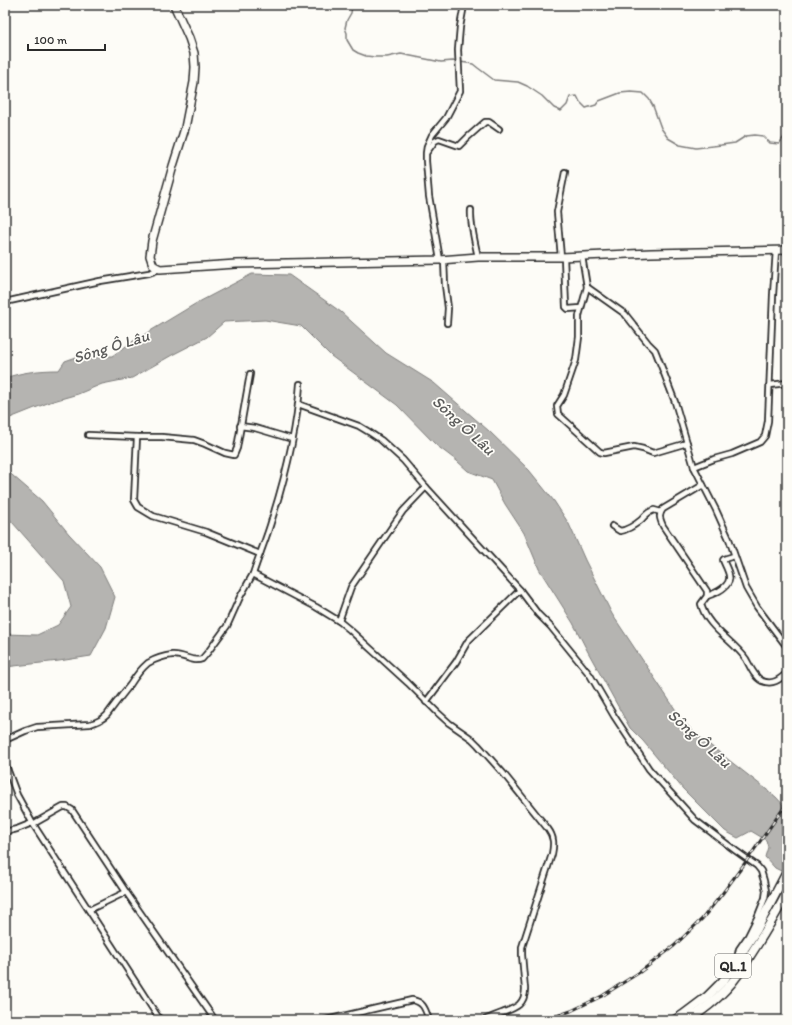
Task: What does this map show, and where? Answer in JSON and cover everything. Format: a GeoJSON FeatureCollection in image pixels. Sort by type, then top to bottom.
{"type":"FeatureCollection","features":[{"type":"Feature","properties":{"kind":"highway","name":"QL.1"},"geometry":{"type":"LineString","coordinates":[[675,1020],[707,997],[723,981],[757,929],[787,872]]}},
{"type":"Feature","properties":{"kind":"highway","name":"QL.1"},"geometry":{"type":"LineString","coordinates":[[688,1020],[700,1013],[731,983],[765,933],[785,897]]}},
{"type":"Feature","properties":{"kind":"main road"},"geometry":{"type":"LineString","coordinates":[[174,5],[189,38],[194,53],[195,67],[194,82],[185,128],[172,166],[152,241],[150,256],[154,266],[160,269],[236,264],[442,260],[478,257],[563,257],[651,253],[787,250]]}},
{"type":"Feature","properties":{"kind":"street"},"geometry":{"type":"LineString","coordinates":[[447,323],[448,308],[442,260],[429,196],[426,153],[427,146],[432,135],[446,118],[460,91],[458,50],[464,5]]}},
{"type":"Feature","properties":{"kind":"street"},"geometry":{"type":"LineString","coordinates":[[426,153],[439,139],[460,146],[485,122],[489,122],[499,129]]}},
{"type":"Feature","properties":{"kind":"street"},"geometry":{"type":"LineString","coordinates":[[565,172],[557,212],[563,257],[566,307],[568,309],[581,308]]}},
{"type":"Feature","properties":{"kind":"street"},"geometry":{"type":"LineString","coordinates":[[471,210],[473,233],[478,257]]}},
{"type":"Feature","properties":{"kind":"street"},"geometry":{"type":"LineString","coordinates":[[694,467],[732,454],[760,442],[767,432],[776,250]]}},
{"type":"Feature","properties":{"kind":"street"},"geometry":{"type":"LineString","coordinates":[[582,256],[587,287],[579,316],[578,349],[576,360],[564,395],[557,406],[559,416],[600,452],[604,453],[634,447],[653,453],[687,443]]}},
{"type":"Feature","properties":{"kind":"street"},"geometry":{"type":"LineString","coordinates":[[5,302],[100,281],[149,273],[160,269]]}},
{"type":"Feature","properties":{"kind":"street"},"geometry":{"type":"LineString","coordinates":[[587,287],[625,314],[654,350],[675,402],[694,467],[729,539],[746,588],[750,596],[787,647]]}},
{"type":"Feature","properties":{"kind":"street"},"geometry":{"type":"LineString","coordinates":[[88,435],[162,437],[194,440],[225,454],[234,455],[237,448],[250,374]]}},
{"type":"Feature","properties":{"kind":"street"},"geometry":{"type":"LineString","coordinates":[[770,385],[787,383]]}},
{"type":"Feature","properties":{"kind":"street"},"geometry":{"type":"LineString","coordinates":[[5,740],[25,730],[38,727],[84,725],[98,721],[107,715],[137,675],[149,663],[163,657],[176,655],[183,656],[194,661],[202,659],[208,652],[227,626],[240,597],[253,574],[272,520],[292,439],[300,384]]}},
{"type":"Feature","properties":{"kind":"street"},"geometry":{"type":"LineString","coordinates":[[298,404],[349,422],[369,432],[381,440],[409,467],[520,590],[590,675],[614,716],[649,769],[695,820],[757,866],[761,871],[766,891],[765,898],[748,936],[739,949],[739,958]]}},
{"type":"Feature","properties":{"kind":"street"},"geometry":{"type":"LineString","coordinates":[[240,426],[255,428],[292,439]]}},
{"type":"Feature","properties":{"kind":"street"},"geometry":{"type":"LineString","coordinates":[[137,437],[134,500],[138,507],[154,516],[206,532],[260,554]]}},
{"type":"Feature","properties":{"kind":"street"},"geometry":{"type":"LineString","coordinates":[[660,512],[703,485]]}},
{"type":"Feature","properties":{"kind":"street"},"geometry":{"type":"LineString","coordinates":[[339,621],[351,587],[403,511],[426,487]]}},
{"type":"Feature","properties":{"kind":"street"},"geometry":{"type":"LineString","coordinates":[[612,526],[620,531],[624,531],[642,519],[649,512],[654,510],[660,512]]}},
{"type":"Feature","properties":{"kind":"street"},"geometry":{"type":"LineString","coordinates":[[660,512],[663,526],[707,592],[708,596]]}},
{"type":"Feature","properties":{"kind":"street"},"geometry":{"type":"LineString","coordinates":[[734,556],[723,560],[730,577],[728,583],[718,591],[708,596],[701,604],[707,617],[717,630],[740,652],[757,677],[764,681],[774,682],[787,673]]}},
{"type":"Feature","properties":{"kind":"street"},"geometry":{"type":"LineString","coordinates":[[253,574],[339,621],[391,666],[443,719],[478,745],[503,773],[553,837],[554,842],[552,854],[522,946],[525,990],[524,1000],[515,1008],[484,1020]]}},
{"type":"Feature","properties":{"kind":"street"},"geometry":{"type":"LineString","coordinates":[[426,702],[456,662],[470,638],[520,590]]}},
{"type":"Feature","properties":{"kind":"street"},"geometry":{"type":"LineString","coordinates":[[5,763],[17,795],[33,824],[160,1020]]}},
{"type":"Feature","properties":{"kind":"street"},"geometry":{"type":"LineString","coordinates":[[5,832],[33,824],[63,807],[67,807],[72,810],[126,892],[215,1020]]}},
{"type":"Feature","properties":{"kind":"street"},"geometry":{"type":"LineString","coordinates":[[89,910],[126,892]]}},
{"type":"Feature","properties":{"kind":"street"},"geometry":{"type":"LineString","coordinates":[[326,1020],[412,1000],[419,1002],[424,1006],[428,1020]]}},
{"type":"Feature","properties":{"kind":"water","name":"Sông Ô Lâu"},"geometry":{"type":"Polygon","coordinates":[[[252,274],[289,275],[341,312],[386,353],[434,383],[489,431],[529,470],[554,501],[569,524],[612,614],[683,721],[697,735],[776,797],[787,809],[787,874],[775,868],[765,857],[768,847],[766,840],[751,831],[738,838],[725,831],[683,789],[643,741],[630,728],[573,623],[539,569],[524,533],[505,504],[492,480],[468,471],[436,445],[397,405],[331,356],[301,326],[265,320],[224,322],[207,337],[132,378],[102,384],[78,394],[50,402],[5,420],[5,378],[31,372],[59,370],[65,361],[79,356],[112,356],[132,342],[195,304],[252,274]]]}},
{"type":"Feature","properties":{"kind":"water"},"geometry":{"type":"Polygon","coordinates":[[[5,469],[42,501],[69,534],[100,567],[115,597],[106,628],[91,656],[5,667],[5,634],[37,635],[58,625],[71,607],[64,581],[5,514],[5,469]]]}},
{"type":"Feature","properties":{"kind":"waterway"},"geometry":{"type":"LineString","coordinates":[[352,5],[351,13],[345,28],[347,40],[353,50],[366,56],[387,57],[401,54],[441,62],[453,61],[473,64],[494,80],[518,82],[527,86],[542,96],[554,108],[561,111],[567,105],[570,97],[577,96],[586,108],[596,105],[599,101],[620,93],[643,93],[653,106],[661,128],[668,138],[680,145],[696,148],[735,143],[746,136],[755,135],[763,136],[770,143],[779,144],[787,133]]}},
{"type":"Feature","properties":{"kind":"railway"},"geometry":{"type":"LineString","coordinates":[[545,1020],[571,1011],[602,996],[640,972],[674,946],[702,919],[722,894],[787,803]]}}]}
